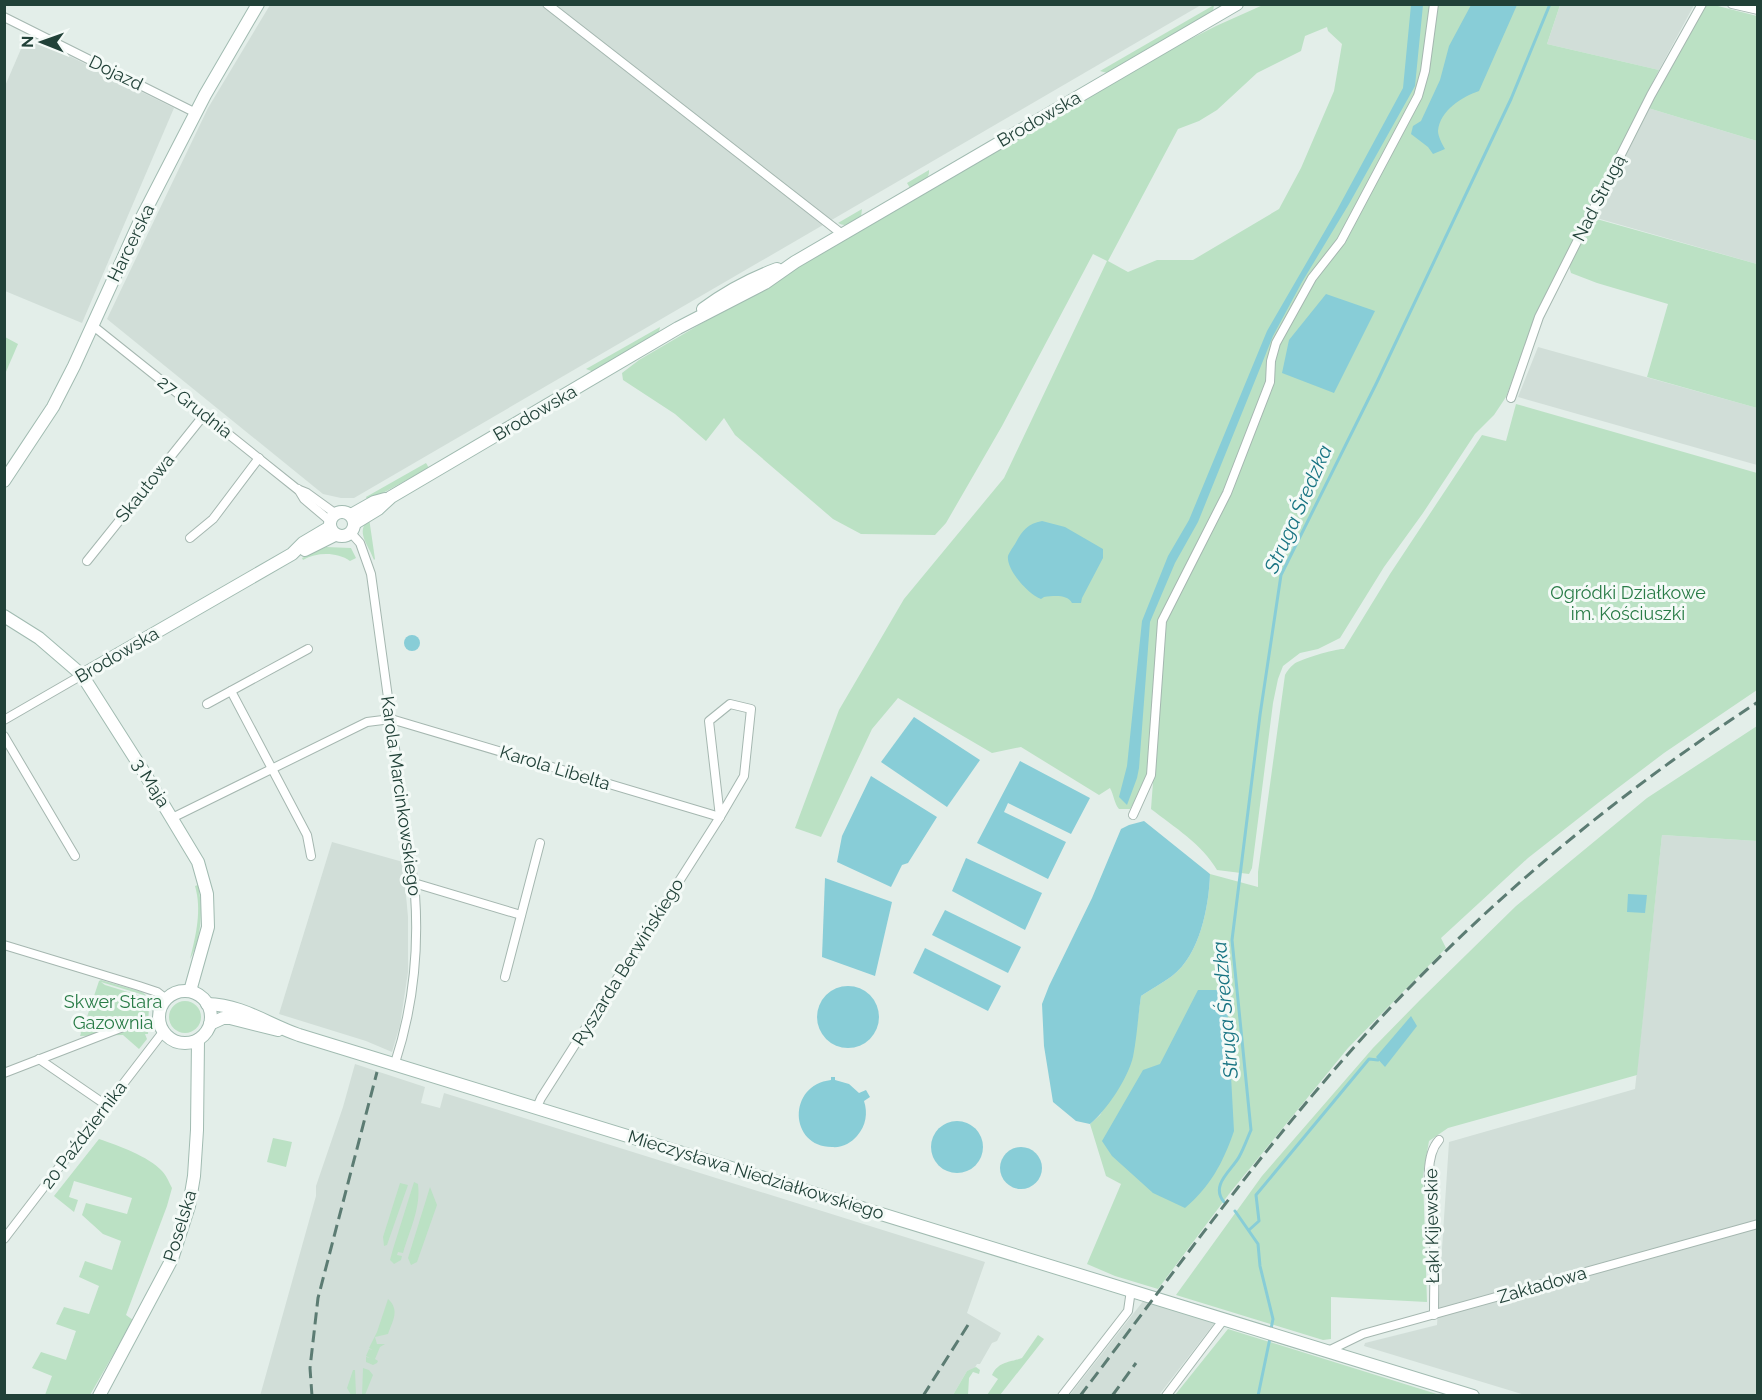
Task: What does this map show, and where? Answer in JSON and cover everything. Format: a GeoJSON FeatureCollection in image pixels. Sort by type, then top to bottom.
{"type":"FeatureCollection","features":[{"type":"Feature","properties":{"kind":"street","name":"Harcerska"},"geometry":{"type":"LineString","coordinates":[[4,481],[53,407],[140,221],[196,113],[258,4]]}},
{"type":"Feature","properties":{"kind":"street"},"geometry":{"type":"LineString","coordinates":[[548,4],[842,234]]}},
{"type":"Feature","properties":{"kind":"street","name":"Brodowska"},"geometry":{"type":"LineString","coordinates":[[352,524],[378,509],[391,496],[678,328],[765,283],[842,234],[1236,4]]}},
{"type":"Feature","properties":{"kind":"street"},"geometry":{"type":"LineString","coordinates":[[1133,815],[1151,775],[1162,621],[1227,493],[1270,382],[1271,361],[1276,343],[1312,278],[1341,241],[1418,96],[1425,70],[1434,4]]}},
{"type":"Feature","properties":{"kind":"street","name":"Nad Strugą"},"geometry":{"type":"LineString","coordinates":[[1511,398],[1539,317],[1651,95],[1702,4]]}},
{"type":"Feature","properties":{"kind":"street"},"geometry":{"type":"LineString","coordinates":[[1732,4],[1758,10]]}},
{"type":"Feature","properties":{"kind":"street","name":"Dojazd"},"geometry":{"type":"LineString","coordinates":[[4,17],[196,113]]}},
{"type":"Feature","properties":{"kind":"street","name":"27 Grudnia"},"geometry":{"type":"LineString","coordinates":[[92,325],[297,489],[307,493],[333,524]]}},
{"type":"Feature","properties":{"kind":"street","name":"Skautowa"},"geometry":{"type":"LineString","coordinates":[[87,561],[204,415]]}},
{"type":"Feature","properties":{"kind":"street"},"geometry":{"type":"LineString","coordinates":[[190,538],[213,519],[259,458]]}},
{"type":"Feature","properties":{"kind":"street"},"geometry":{"type":"LineString","coordinates":[[340,512],[352,524],[346,537],[333,524],[340,512]]}},
{"type":"Feature","properties":{"kind":"street","name":"Brodowska"},"geometry":{"type":"LineString","coordinates":[[4,720],[292,554],[307,550],[333,524]]}},
{"type":"Feature","properties":{"kind":"street","name":"Karola Marcinkowskiego"},"geometry":{"type":"LineString","coordinates":[[352,524],[371,574],[414,883],[417,922],[414,972],[407,1019],[395,1063]]}},
{"type":"Feature","properties":{"kind":"street","name":"3 Maja"},"geometry":{"type":"LineString","coordinates":[[4,616],[39,638],[82,675],[198,862],[207,894],[207,927],[190,992]]}},
{"type":"Feature","properties":{"kind":"street"},"geometry":{"type":"LineString","coordinates":[[207,704],[308,649]]}},
{"type":"Feature","properties":{"kind":"street"},"geometry":{"type":"LineString","coordinates":[[231,690],[307,835],[311,856]]}},
{"type":"Feature","properties":{"kind":"street","name":"Ryszarda Berwińskiego"},"geometry":{"type":"LineString","coordinates":[[537,1107],[720,817],[744,776],[751,709],[730,704],[709,721],[720,817]]}},
{"type":"Feature","properties":{"kind":"street"},"geometry":{"type":"LineString","coordinates":[[172,818],[367,722],[391,719]]}},
{"type":"Feature","properties":{"kind":"street","name":"Karola Libelta"},"geometry":{"type":"LineString","coordinates":[[391,719],[720,817]]}},
{"type":"Feature","properties":{"kind":"street"},"geometry":{"type":"LineString","coordinates":[[4,736],[75,856]]}},
{"type":"Feature","properties":{"kind":"street"},"geometry":{"type":"LineString","coordinates":[[505,977],[540,843]]}},
{"type":"Feature","properties":{"kind":"street"},"geometry":{"type":"LineString","coordinates":[[414,883],[521,915]]}},
{"type":"Feature","properties":{"kind":"street"},"geometry":{"type":"LineString","coordinates":[[4,945],[140,986],[157,992],[166,999]]}},
{"type":"Feature","properties":{"kind":"street"},"geometry":{"type":"LineString","coordinates":[[190,992],[200,996],[207,1004],[211,1016],[210,1024],[204,1036],[198,1040],[192,1043],[179,1043],[164,1032],[159,1015],[166,999],[176,993],[190,992]]}},
{"type":"Feature","properties":{"kind":"street","name":"Mieczysława Niedziałkowskiego"},"geometry":{"type":"LineString","coordinates":[[207,1004],[234,1008],[266,1019],[288,1031]]}},
{"type":"Feature","properties":{"kind":"street","name":"Mieczysława Niedziałkowskiego"},"geometry":{"type":"LineString","coordinates":[[210,1024],[223,1018],[230,1018],[288,1031],[1473,1395]]}},
{"type":"Feature","properties":{"kind":"street"},"geometry":{"type":"LineString","coordinates":[[4,1073],[136,1022]]}},
{"type":"Feature","properties":{"kind":"street","name":"20 Października"},"geometry":{"type":"LineString","coordinates":[[4,1239],[164,1032]]}},
{"type":"Feature","properties":{"kind":"street","name":"Poselska"},"geometry":{"type":"LineString","coordinates":[[99,1395],[172,1259],[189,1206],[196,1142],[198,1040]]}},
{"type":"Feature","properties":{"kind":"street"},"geometry":{"type":"LineString","coordinates":[[39,1059],[106,1105]]}},
{"type":"Feature","properties":{"kind":"street","name":"Łąki Kijewskie"},"geometry":{"type":"LineString","coordinates":[[1434,1315],[1434,1235],[1429,1177],[1432,1148],[1439,1140]]}},
{"type":"Feature","properties":{"kind":"street","name":"Zakładowa"},"geometry":{"type":"LineString","coordinates":[[1328,1351],[1363,1334],[1758,1224]]}},
{"type":"Feature","properties":{"kind":"street"},"geometry":{"type":"LineString","coordinates":[[1062,1395],[1128,1311],[1131,1290]]}},
{"type":"Feature","properties":{"kind":"street"},"geometry":{"type":"LineString","coordinates":[[1166,1395],[1230,1321]]}},
{"type":"Feature","properties":{"kind":"shaded area"},"geometry":{"type":"Polygon","coordinates":[[[270,5],[1201,5],[354,498],[341,498],[323,494],[107,319],[208,108],[270,5]]]}},
{"type":"Feature","properties":{"kind":"shaded area"},"geometry":{"type":"Polygon","coordinates":[[[1560,5],[1694,5],[1659,70],[1547,44],[1560,5]]]}},
{"type":"Feature","properties":{"kind":"shaded area"},"geometry":{"type":"Polygon","coordinates":[[[27,35],[174,108],[82,323],[5,291],[5,86],[27,35]]]}},
{"type":"Feature","properties":{"kind":"shaded area"},"geometry":{"type":"Polygon","coordinates":[[[1648,108],[1757,141],[1757,264],[1593,217],[1648,108]]]}},
{"type":"Feature","properties":{"kind":"shaded area"},"geometry":{"type":"Polygon","coordinates":[[[1538,347],[1757,408],[1757,465],[1518,397],[1538,347]]]}},
{"type":"Feature","properties":{"kind":"shaded area"},"geometry":{"type":"Polygon","coordinates":[[[1662,835],[1757,841],[1757,1395],[1525,1395],[1364,1346],[1365,1343],[1437,1325],[1449,1142],[1635,1089],[1662,835]]]}},
{"type":"Feature","properties":{"kind":"shaded area"},"geometry":{"type":"Polygon","coordinates":[[[332,842],[403,862],[408,917],[408,972],[400,1025],[392,1052],[366,1041],[279,1014],[332,842]]]}},
{"type":"Feature","properties":{"kind":"shaded area"},"geometry":{"type":"Polygon","coordinates":[[[355,1064],[425,1087],[421,1103],[440,1108],[444,1093],[985,1262],[967,1313],[1001,1333],[997,1341],[992,1343],[980,1364],[967,1371],[953,1395],[260,1396],[316,1196],[316,1186],[355,1064]]]}},
{"type":"Feature","properties":{"kind":"shaded area"},"geometry":{"type":"Polygon","coordinates":[[[1144,1300],[1216,1321],[1159,1395],[1069,1396],[1144,1300]]]}},
{"type":"Feature","properties":{"kind":"green space"},"geometry":{"type":"Polygon","coordinates":[[[1214,5],[1213,12],[1107,73],[1100,71],[1214,5]]]}},
{"type":"Feature","properties":{"kind":"green space"},"geometry":{"type":"Polygon","coordinates":[[[1263,5],[1431,5],[1419,86],[1354,213],[1283,324],[1267,381],[1219,502],[1159,620],[1147,774],[1139,794],[1130,809],[1119,809],[1110,788],[1099,795],[1021,747],[992,753],[898,698],[872,729],[821,837],[795,828],[839,710],[904,599],[1004,478],[1107,261],[1093,254],[1002,426],[946,523],[935,535],[861,534],[833,519],[735,435],[724,418],[706,441],[675,414],[623,380],[622,373],[639,360],[1169,50],[1263,5]],[[1327,27],[1305,36],[1301,51],[1257,73],[1217,110],[1199,121],[1178,129],[1108,261],[1128,272],[1157,260],[1193,260],[1279,209],[1301,168],[1334,91],[1342,44],[1328,31],[1327,27]]]}},
{"type":"Feature","properties":{"kind":"green space"},"geometry":{"type":"Polygon","coordinates":[[[1437,5],[1560,5],[1547,44],[1659,70],[1536,315],[1506,397],[1494,415],[1475,434],[1384,567],[1340,638],[1318,649],[1300,653],[1283,666],[1273,703],[1252,868],[1249,874],[1217,870],[1196,844],[1151,809],[1165,622],[1232,492],[1279,344],[1420,97],[1437,5]]]}},
{"type":"Feature","properties":{"kind":"green space"},"geometry":{"type":"Polygon","coordinates":[[[1706,5],[1757,16],[1757,141],[1648,108],[1706,5]]]}},
{"type":"Feature","properties":{"kind":"green space"},"geometry":{"type":"Polygon","coordinates":[[[929,170],[926,179],[910,188],[907,183],[929,170]]]}},
{"type":"Feature","properties":{"kind":"green space"},"geometry":{"type":"Polygon","coordinates":[[[862,209],[861,217],[853,222],[847,225],[838,223],[862,209]]]}},
{"type":"Feature","properties":{"kind":"green space"},"geometry":{"type":"Polygon","coordinates":[[[1593,218],[1757,264],[1757,408],[1647,377],[1668,304],[1571,273],[1569,266],[1593,218]]]}},
{"type":"Feature","properties":{"kind":"green space"},"geometry":{"type":"Polygon","coordinates":[[[660,327],[659,332],[651,338],[594,372],[586,369],[660,327]]]}},
{"type":"Feature","properties":{"kind":"green space"},"geometry":{"type":"Polygon","coordinates":[[[5,337],[18,344],[5,374],[5,337]]]}},
{"type":"Feature","properties":{"kind":"green space","name":"Ogródki Działkowe im. Kościuszki"},"geometry":{"type":"Polygon","coordinates":[[[1516,404],[1757,473],[1757,690],[1664,753],[1598,803],[1528,858],[1441,938],[1446,948],[1348,1048],[1229,1194],[1158,1289],[1115,1276],[1087,1264],[1121,1184],[1106,1176],[1090,1124],[1100,1115],[1132,1059],[1141,996],[1172,976],[1190,956],[1205,915],[1210,874],[1258,887],[1258,872],[1285,675],[1291,666],[1298,662],[1344,649],[1390,574],[1482,435],[1506,441],[1516,404]]]}},
{"type":"Feature","properties":{"kind":"green space"},"geometry":{"type":"Polygon","coordinates":[[[426,463],[429,468],[368,501],[366,497],[426,463]]]}},
{"type":"Feature","properties":{"kind":"green space"},"geometry":{"type":"Polygon","coordinates":[[[369,518],[374,560],[363,533],[365,523],[369,518]]]}},
{"type":"Feature","properties":{"kind":"green space"},"geometry":{"type":"Polygon","coordinates":[[[326,547],[351,548],[356,558],[350,561],[327,554],[303,560],[302,558],[326,547]]]}},
{"type":"Feature","properties":{"kind":"green space"},"geometry":{"type":"Polygon","coordinates":[[[1757,726],[1757,841],[1662,835],[1637,1075],[1448,1128],[1429,1141],[1423,1175],[1427,1302],[1331,1297],[1331,1339],[1323,1340],[1176,1295],[1262,1176],[1373,1048],[1420,1000],[1516,906],[1647,798],[1757,726]]]}},
{"type":"Feature","properties":{"kind":"green space"},"geometry":{"type":"Polygon","coordinates":[[[198,885],[201,903],[199,933],[190,959],[197,923],[198,904],[195,886],[198,885]]]}},
{"type":"Feature","properties":{"kind":"green space","name":"Skwer Stara Gazownia"},"geometry":{"type":"Polygon","coordinates":[[[101,980],[142,992],[147,996],[101,982],[144,997],[149,1003],[148,1034],[145,1034],[147,1039],[139,1049],[123,1035],[80,1036],[79,1029],[82,1023],[85,1023],[101,980]]]}},
{"type":"Feature","properties":{"kind":"green space"},"geometry":{"type":"Polygon","coordinates":[[[185,1001],[196,1006],[201,1017],[196,1028],[185,1033],[174,1028],[169,1017],[174,1006],[185,1001]]]}},
{"type":"Feature","properties":{"kind":"green space"},"geometry":{"type":"Polygon","coordinates":[[[273,1138],[292,1142],[286,1167],[267,1162],[273,1138]]]}},
{"type":"Feature","properties":{"kind":"green space"},"geometry":{"type":"Polygon","coordinates":[[[99,1139],[149,1161],[163,1173],[172,1188],[126,1315],[133,1320],[90,1395],[45,1395],[52,1376],[32,1368],[41,1352],[66,1360],[76,1331],[56,1324],[64,1307],[89,1314],[99,1286],[79,1277],[85,1261],[112,1270],[121,1241],[103,1234],[82,1215],[86,1203],[127,1214],[132,1198],[74,1181],[69,1197],[78,1200],[74,1212],[54,1196],[99,1139]]]}},
{"type":"Feature","properties":{"kind":"green space"},"geometry":{"type":"Polygon","coordinates":[[[414,1182],[418,1184],[419,1193],[412,1227],[403,1253],[398,1252],[397,1255],[402,1256],[401,1260],[394,1264],[390,1260],[414,1182]]]}},
{"type":"Feature","properties":{"kind":"green space"},"geometry":{"type":"Polygon","coordinates":[[[400,1183],[408,1185],[387,1245],[384,1246],[383,1237],[400,1183]]]}},
{"type":"Feature","properties":{"kind":"green space"},"geometry":{"type":"Polygon","coordinates":[[[430,1187],[437,1205],[417,1262],[411,1265],[408,1258],[430,1187]]]}},
{"type":"Feature","properties":{"kind":"green space"},"geometry":{"type":"Polygon","coordinates":[[[388,1299],[395,1311],[388,1334],[375,1337],[377,1344],[385,1344],[380,1347],[375,1359],[378,1361],[373,1365],[366,1362],[366,1357],[370,1358],[366,1356],[369,1349],[373,1350],[369,1348],[388,1299]]]}},
{"type":"Feature","properties":{"kind":"green space"},"geometry":{"type":"Polygon","coordinates":[[[1228,1329],[1440,1395],[1175,1395],[1228,1329]]]}},
{"type":"Feature","properties":{"kind":"green space"},"geometry":{"type":"Polygon","coordinates":[[[1038,1335],[1044,1339],[1000,1395],[987,1395],[998,1379],[992,1375],[995,1370],[1005,1363],[1022,1358],[1038,1335]]]}},
{"type":"Feature","properties":{"kind":"green space"},"geometry":{"type":"Polygon","coordinates":[[[976,1367],[980,1370],[979,1374],[973,1372],[969,1378],[968,1395],[953,1395],[967,1371],[976,1367]]]}},
{"type":"Feature","properties":{"kind":"green space"},"geometry":{"type":"Polygon","coordinates":[[[363,1368],[369,1370],[373,1375],[365,1395],[362,1395],[363,1368]]]}},
{"type":"Feature","properties":{"kind":"green space"},"geometry":{"type":"Polygon","coordinates":[[[353,1370],[355,1370],[356,1395],[351,1395],[347,1388],[353,1370]]]}},
{"type":"Feature","properties":{"kind":"water"},"geometry":{"type":"Polygon","coordinates":[[[1411,5],[1423,5],[1415,86],[1273,336],[1198,522],[1175,563],[1150,622],[1139,768],[1127,805],[1119,797],[1127,766],[1142,621],[1168,556],[1189,520],[1267,331],[1337,210],[1403,88],[1411,5]]]}},
{"type":"Feature","properties":{"kind":"water"},"geometry":{"type":"Polygon","coordinates":[[[1471,5],[1517,5],[1479,91],[1453,105],[1443,117],[1438,131],[1445,149],[1433,154],[1428,147],[1411,134],[1413,126],[1421,121],[1440,80],[1449,46],[1471,5]]]}},
{"type":"Feature","properties":{"kind":"water"},"geometry":{"type":"Polygon","coordinates":[[[1326,294],[1375,311],[1334,393],[1282,373],[1289,340],[1326,294]]]}},
{"type":"Feature","properties":{"kind":"water"},"geometry":{"type":"Polygon","coordinates":[[[1042,521],[1065,527],[1103,549],[1103,558],[1081,603],[1072,603],[1060,596],[1041,599],[1036,597],[1014,575],[1008,562],[1008,556],[1020,535],[1029,526],[1042,521]]]}},
{"type":"Feature","properties":{"kind":"water"},"geometry":{"type":"Polygon","coordinates":[[[412,635],[418,637],[420,643],[418,649],[412,651],[406,649],[404,643],[406,637],[412,635]]]}},
{"type":"Feature","properties":{"kind":"water"},"geometry":{"type":"Polygon","coordinates":[[[914,717],[980,760],[947,807],[881,762],[914,717]]]}},
{"type":"Feature","properties":{"kind":"water"},"geometry":{"type":"Polygon","coordinates":[[[1020,761],[1090,798],[1071,834],[1008,803],[1004,812],[1066,842],[1048,879],[977,843],[1020,761]]]}},
{"type":"Feature","properties":{"kind":"water"},"geometry":{"type":"Polygon","coordinates":[[[871,776],[937,817],[908,863],[902,865],[891,887],[837,862],[842,836],[871,776]]]}},
{"type":"Feature","properties":{"kind":"water"},"geometry":{"type":"Polygon","coordinates":[[[1144,821],[1210,874],[1208,900],[1201,929],[1190,956],[1172,976],[1141,996],[1133,1057],[1127,1074],[1103,1111],[1090,1124],[1076,1121],[1053,1102],[1044,1046],[1042,1004],[1092,898],[1121,829],[1144,821]]]}},
{"type":"Feature","properties":{"kind":"water"},"geometry":{"type":"Polygon","coordinates":[[[966,858],[1042,893],[1025,930],[952,891],[966,858]]]}},
{"type":"Feature","properties":{"kind":"water"},"geometry":{"type":"Polygon","coordinates":[[[825,878],[892,902],[875,976],[822,957],[825,878]]]}},
{"type":"Feature","properties":{"kind":"water"},"geometry":{"type":"Polygon","coordinates":[[[1628,894],[1647,895],[1645,913],[1627,912],[1628,894]]]}},
{"type":"Feature","properties":{"kind":"water"},"geometry":{"type":"Polygon","coordinates":[[[945,910],[1021,947],[1008,973],[932,935],[945,910]]]}},
{"type":"Feature","properties":{"kind":"water"},"geometry":{"type":"Polygon","coordinates":[[[925,948],[1001,986],[988,1011],[913,973],[925,948]]]}},
{"type":"Feature","properties":{"kind":"water"},"geometry":{"type":"Polygon","coordinates":[[[848,986],[860,988],[870,995],[877,1005],[879,1017],[877,1029],[870,1039],[860,1046],[848,1048],[836,1046],[826,1039],[819,1029],[817,1017],[819,1005],[826,995],[836,988],[848,986]]]}},
{"type":"Feature","properties":{"kind":"water"},"geometry":{"type":"Polygon","coordinates":[[[1198,990],[1217,990],[1227,1002],[1234,1131],[1215,1174],[1202,1192],[1185,1208],[1153,1193],[1112,1156],[1102,1141],[1143,1070],[1160,1064],[1198,990]]]}},
{"type":"Feature","properties":{"kind":"water"},"geometry":{"type":"Polygon","coordinates":[[[1411,1016],[1417,1026],[1385,1067],[1376,1057],[1411,1016]]]}},
{"type":"Feature","properties":{"kind":"water"},"geometry":{"type":"Polygon","coordinates":[[[831,1077],[849,1084],[859,1093],[866,1090],[870,1097],[864,1101],[865,1119],[860,1132],[849,1143],[836,1147],[818,1144],[808,1137],[801,1127],[799,1115],[801,1103],[807,1093],[817,1084],[831,1080],[831,1077]]]}},
{"type":"Feature","properties":{"kind":"water"},"geometry":{"type":"Polygon","coordinates":[[[957,1121],[971,1125],[979,1133],[983,1147],[979,1161],[971,1169],[957,1173],[943,1169],[935,1161],[931,1147],[935,1133],[943,1125],[957,1121]]]}},
{"type":"Feature","properties":{"kind":"water"},"geometry":{"type":"Polygon","coordinates":[[[1021,1147],[1029,1148],[1036,1153],[1041,1160],[1041,1176],[1036,1183],[1029,1188],[1021,1189],[1013,1188],[1006,1183],[1001,1176],[1000,1168],[1001,1160],[1006,1153],[1013,1148],[1021,1147]]]}},
{"type":"Feature","properties":{"kind":"waterway","name":"Struga Średzka"},"geometry":{"type":"LineString","coordinates":[[1224,1202],[1220,1196],[1220,1184],[1239,1157],[1251,1130],[1232,940],[1260,715],[1281,575],[1377,382],[1511,99],[1550,4]]}},
{"type":"Feature","properties":{"kind":"waterway"},"geometry":{"type":"LineString","coordinates":[[1249,1230],[1259,1221],[1256,1195],[1369,1059],[1378,1060]]}},
{"type":"Feature","properties":{"kind":"waterway","name":"Struga Średzka"},"geometry":{"type":"LineString","coordinates":[[1235,1211],[1258,1244],[1260,1266],[1273,1319],[1271,1329]]}},
{"type":"Feature","properties":{"kind":"waterway","name":"Struga Średzka"},"geometry":{"type":"LineString","coordinates":[[1258,1396],[1270,1338]]}},
{"type":"Feature","properties":{"kind":"railway"},"geometry":{"type":"LineString","coordinates":[[1080,1396],[1260,1159],[1336,1067],[1419,978],[1510,891],[1557,850],[1655,773],[1758,702]]}},
{"type":"Feature","properties":{"kind":"railway"},"geometry":{"type":"LineString","coordinates":[[312,1396],[310,1368],[318,1298],[377,1072]]}},
{"type":"Feature","properties":{"kind":"railway"},"geometry":{"type":"LineString","coordinates":[[923,1396],[968,1325]]}},
{"type":"Feature","properties":{"kind":"railway"},"geometry":{"type":"LineString","coordinates":[[1112,1396],[1136,1363]]}}]}
